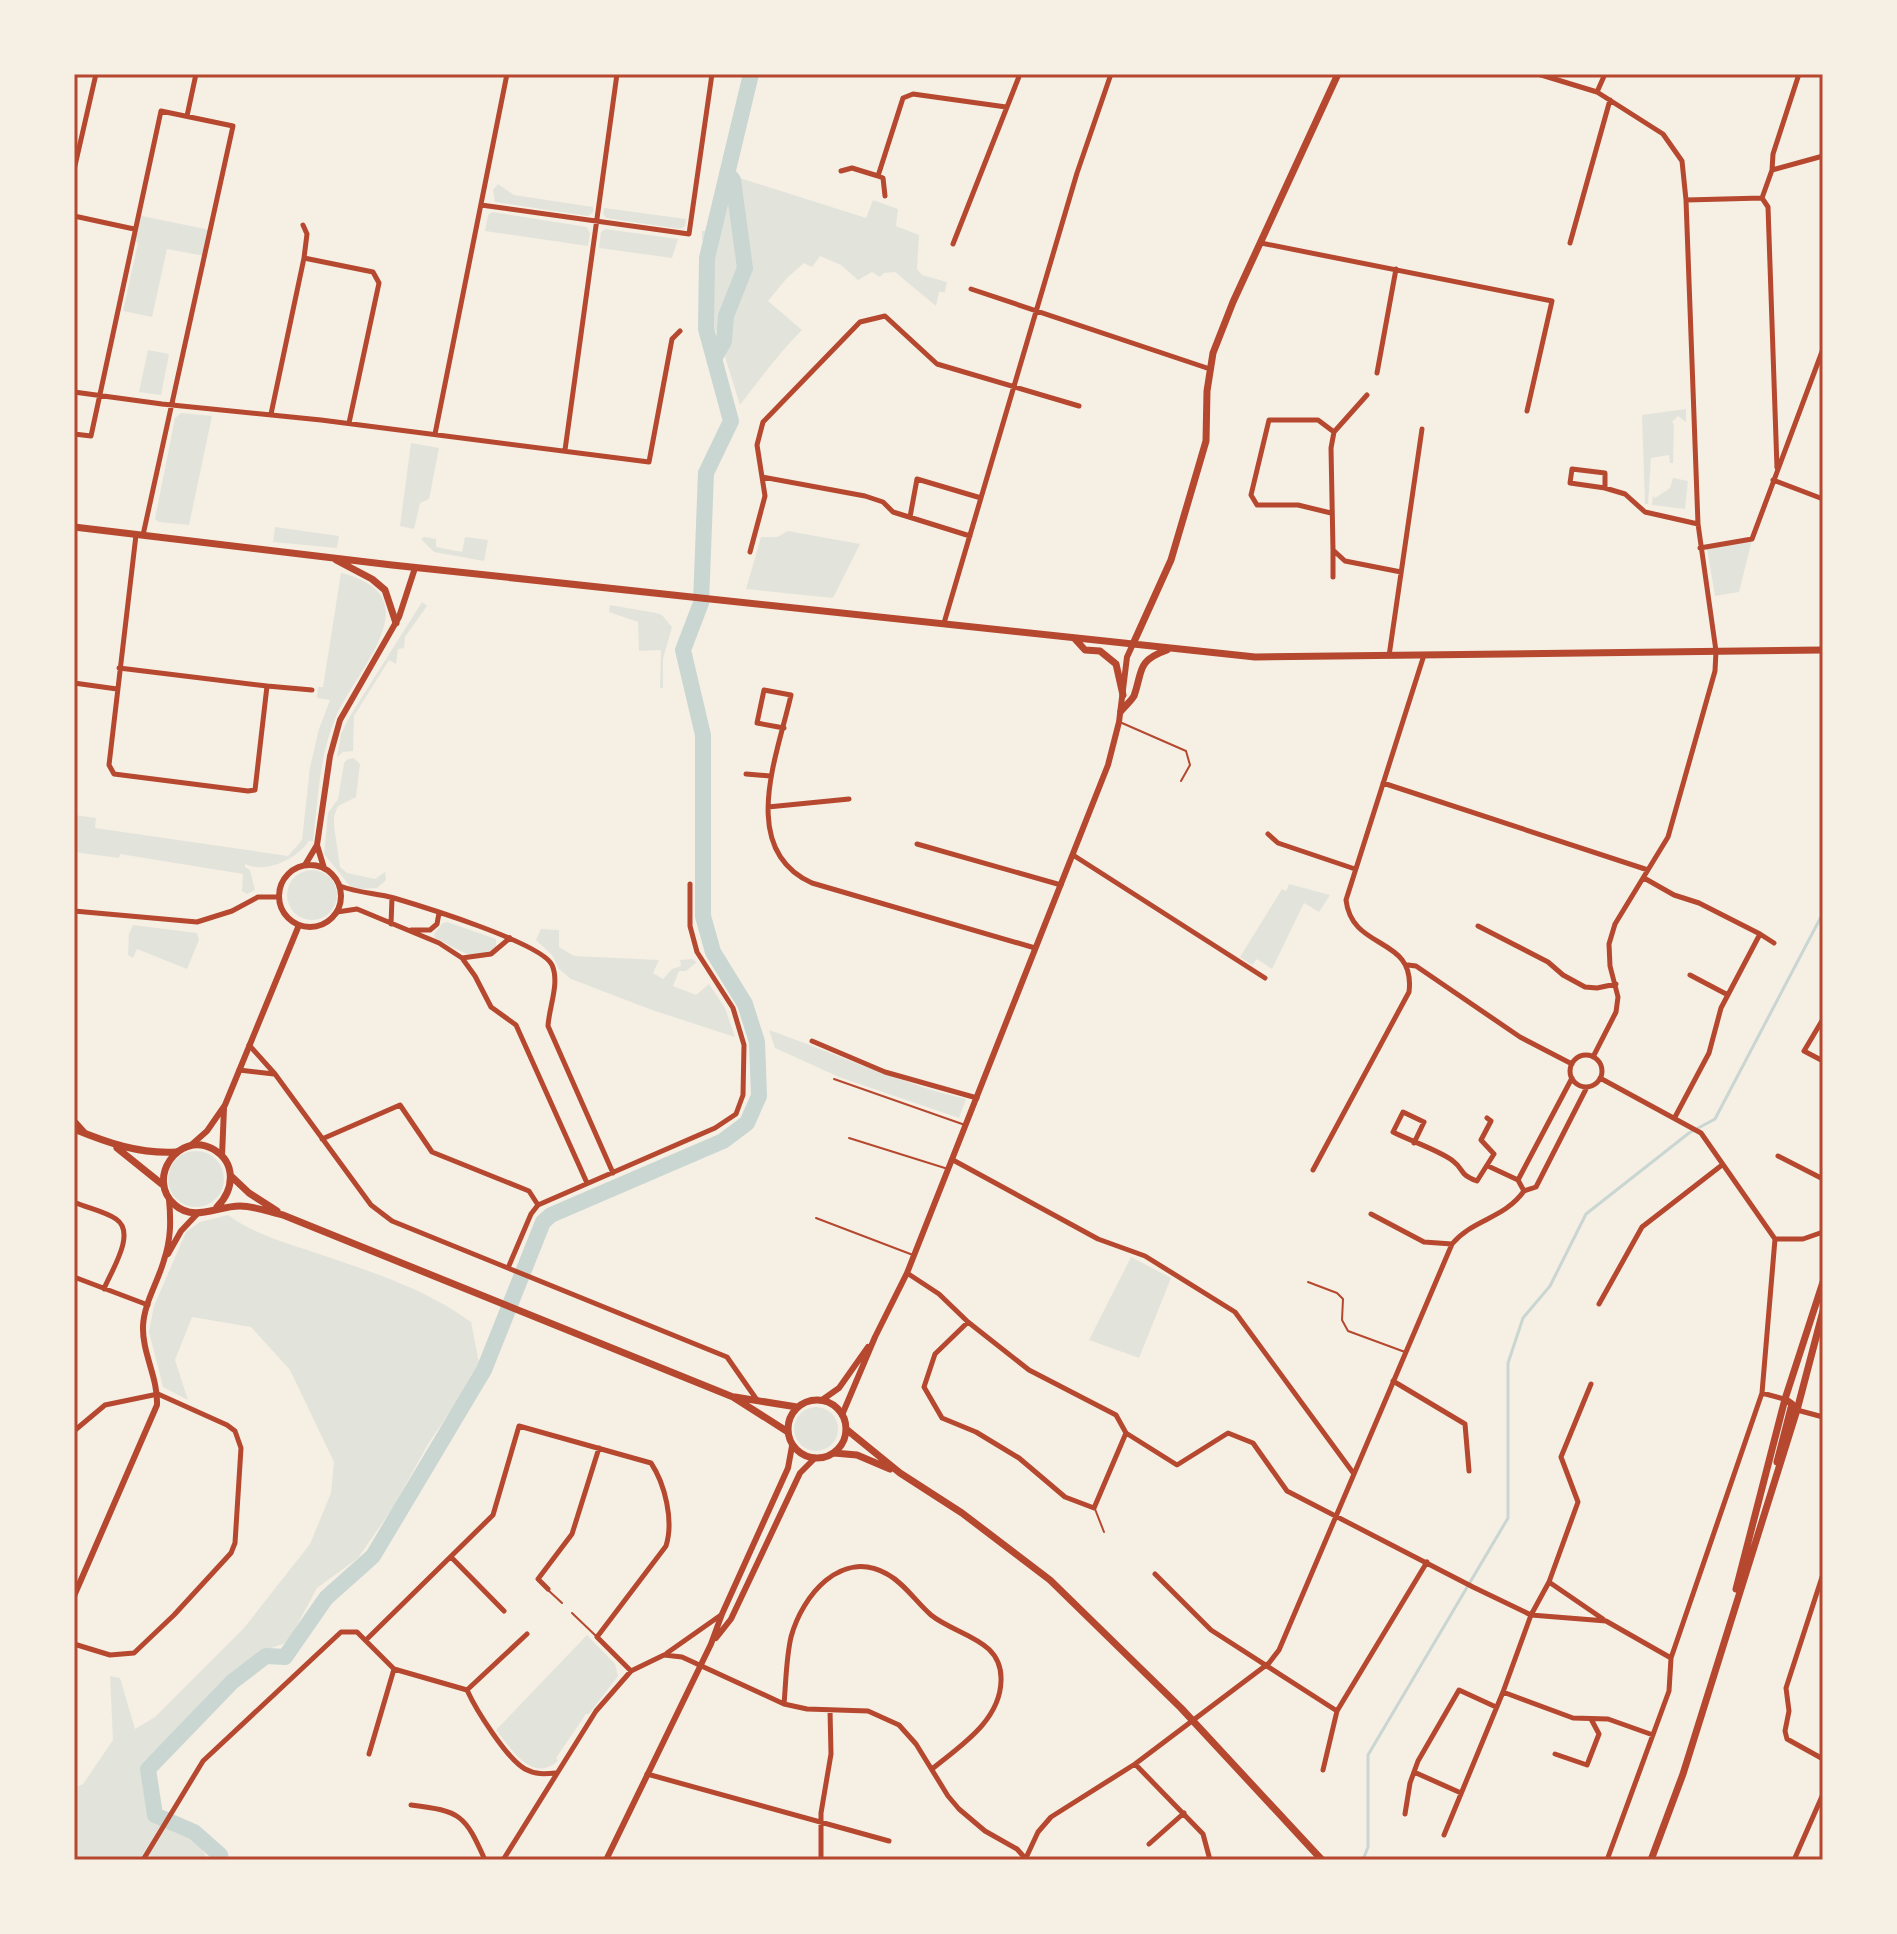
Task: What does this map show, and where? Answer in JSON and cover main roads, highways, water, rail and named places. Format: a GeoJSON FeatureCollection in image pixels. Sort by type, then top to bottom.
{"type":"FeatureCollection","features":[{"type":"Feature","properties":{"kind":"main road"},"geometry":{"type":"LineString","coordinates":[[1133,644],[1171,560],[1206,441],[1213,353],[1338,74]]}},
{"type":"Feature","properties":{"kind":"main road"},"geometry":{"type":"LineString","coordinates":[[74,527],[415,568],[1255,657],[1823,650]]}},
{"type":"Feature","properties":{"kind":"main road"},"geometry":{"type":"LineString","coordinates":[[331,558],[372,579],[385,590],[396,623]]}},
{"type":"Feature","properties":{"kind":"main road"},"geometry":{"type":"LineString","coordinates":[[1074,638],[1085,650],[1100,651],[1116,664],[1123,695]]}},
{"type":"Feature","properties":{"kind":"main road"},"geometry":{"type":"LineString","coordinates":[[1121,711],[1133,698],[1139,672],[1146,662],[1156,654],[1171,649]]}},
{"type":"Feature","properties":{"kind":"main road"},"geometry":{"type":"LineString","coordinates":[[74,1129],[112,1145],[163,1185],[176,1207],[197,1214],[217,1207],[244,1206],[283,1215],[733,1397],[788,1432]]}},
{"type":"Feature","properties":{"kind":"main road"},"geometry":{"type":"LineString","coordinates":[[112,1145],[153,1153],[176,1152],[190,1146],[208,1147],[222,1156],[231,1176],[249,1193],[283,1215]]}},
{"type":"Feature","properties":{"kind":"main road"},"geometry":{"type":"LineString","coordinates":[[163,1185],[165,1167],[176,1152]]}},
{"type":"Feature","properties":{"kind":"main road"},"geometry":{"type":"LineString","coordinates":[[217,1207],[230,1188],[231,1176]]}},
{"type":"Feature","properties":{"kind":"main road"},"geometry":{"type":"LineString","coordinates":[[1713,1677],[1785,1399],[1823,1282]]}},
{"type":"Feature","properties":{"kind":"main road"},"geometry":{"type":"LineString","coordinates":[[1651,1860],[1683,1774],[1797,1410],[1823,1311]]}},
{"type":"Feature","properties":{"kind":"main road"},"geometry":{"type":"LineString","coordinates":[[733,1397],[797,1407]]}},
{"type":"Feature","properties":{"kind":"main road"},"geometry":{"type":"LineString","coordinates":[[1770,1495],[1792,1404],[1785,1399]]}},
{"type":"Feature","properties":{"kind":"main road"},"geometry":{"type":"LineString","coordinates":[[833,1453],[840,1447],[846,1429],[837,1408],[822,1400],[809,1401],[797,1407],[788,1422],[788,1432],[792,1446],[798,1452],[815,1458],[833,1453],[857,1455],[900,1473]]}},
{"type":"Feature","properties":{"kind":"main road"},"geometry":{"type":"LineString","coordinates":[[846,1429],[900,1473],[962,1513],[1050,1580],[1181,1708],[1322,1860]]}},
{"type":"Feature","properties":{"kind":"waterway"},"geometry":{"type":"LineString","coordinates":[[221,1860],[220,1855],[194,1832],[155,1815],[148,1769],[232,1682],[266,1656],[285,1657],[326,1598],[373,1556],[484,1370],[543,1222],[551,1215],[723,1141],[747,1123],[759,1096],[757,1042],[745,1004],[713,952],[703,916],[703,735],[683,650],[701,603],[706,473],[731,421],[706,329],[707,258],[751,74]]}},
{"type":"Feature","properties":{"kind":"waterway"},"geometry":{"type":"LineString","coordinates":[[715,357],[724,341],[726,316],[745,268],[733,180],[727,173]]}},
{"type":"Feature","properties":{"kind":"waterway"},"geometry":{"type":"LineString","coordinates":[[1363,1860],[1368,1847],[1368,1755],[1508,1518],[1508,1363],[1523,1318],[1550,1286],[1586,1214],[1689,1133],[1715,1119],[1823,913]]}}]}
